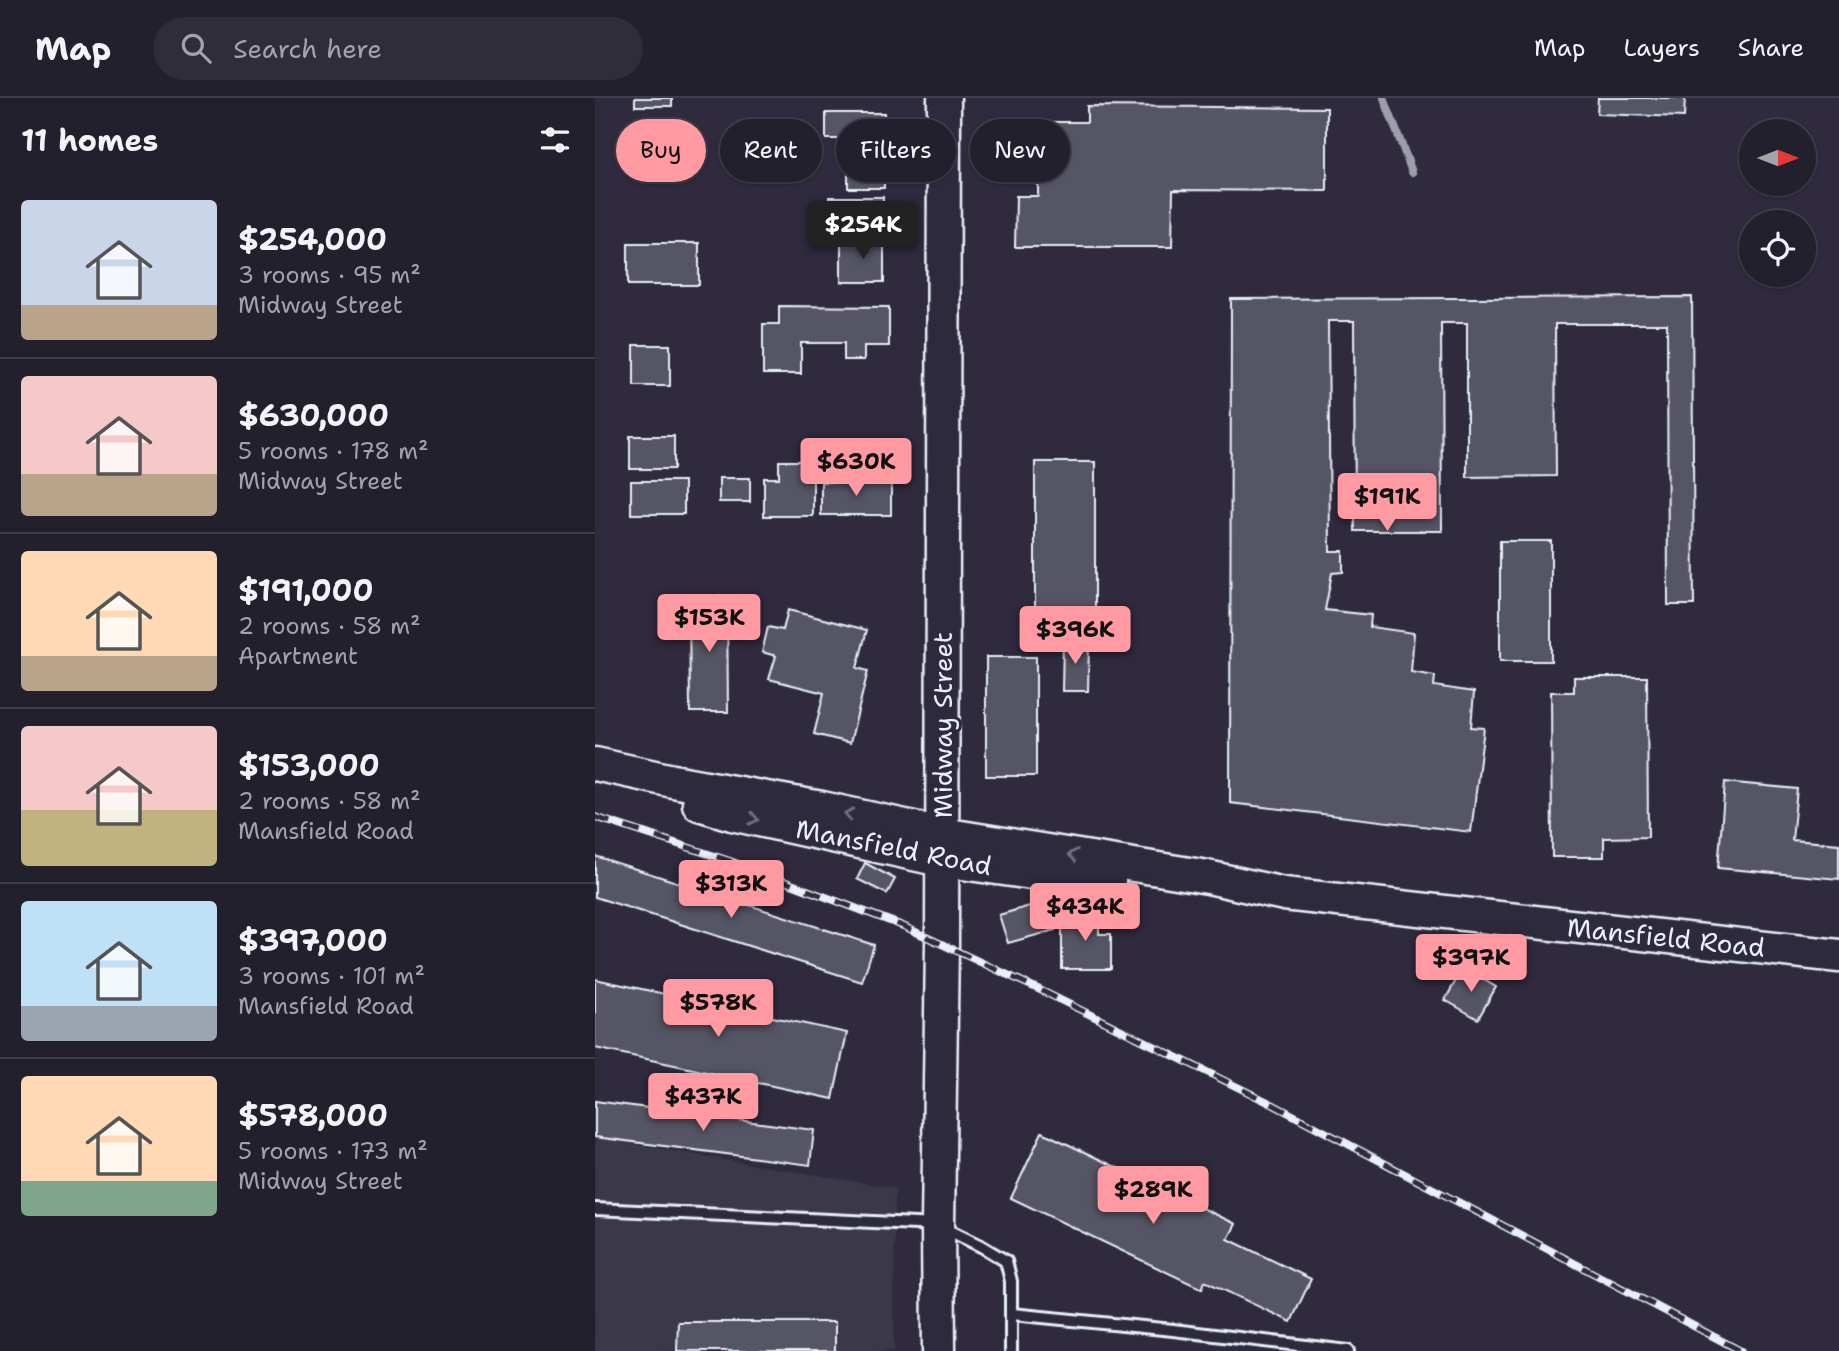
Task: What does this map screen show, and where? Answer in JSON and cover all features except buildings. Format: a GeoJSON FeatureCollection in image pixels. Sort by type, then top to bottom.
{"type":"FeatureCollection","features":[{"type":"Feature","properties":{"kind":"main road","name":"Midway Street"},"geometry":{"type":"LineString","coordinates":[[939,1351],[944,98]]}},
{"type":"Feature","properties":{"kind":"main road","name":"Mansfield Road"},"geometry":{"type":"LineString","coordinates":[[595,764],[822,808],[1032,873],[1235,893],[1284,894],[1839,956]]}},
{"type":"Feature","properties":{"kind":"main road","name":"Mansfield Road"},"geometry":{"type":"LineString","coordinates":[[595,770],[619,780],[732,814],[942,847]]}},
{"type":"Feature","properties":{"kind":"lane"},"geometry":{"type":"LineString","coordinates":[[595,1209],[938,1225],[981,1245],[1006,1261],[1011,1281],[1011,1351]]}},
{"type":"Feature","properties":{"kind":"lane"},"geometry":{"type":"LineString","coordinates":[[1012,1314],[1348,1351]]}},
{"type":"Feature","properties":{"kind":"shaded area"},"geometry":{"type":"Polygon","coordinates":[[[595,1138],[895,1188],[894,1351],[595,1351],[595,1138]]]}},
{"type":"Feature","properties":{"kind":"waterway"},"geometry":{"type":"LineString","coordinates":[[1384,98],[1412,172]]}},
{"type":"Feature","properties":{"kind":"railway"},"geometry":{"type":"LineString","coordinates":[[595,817],[730,861],[903,926],[1272,1104],[1741,1351]]}}]}
